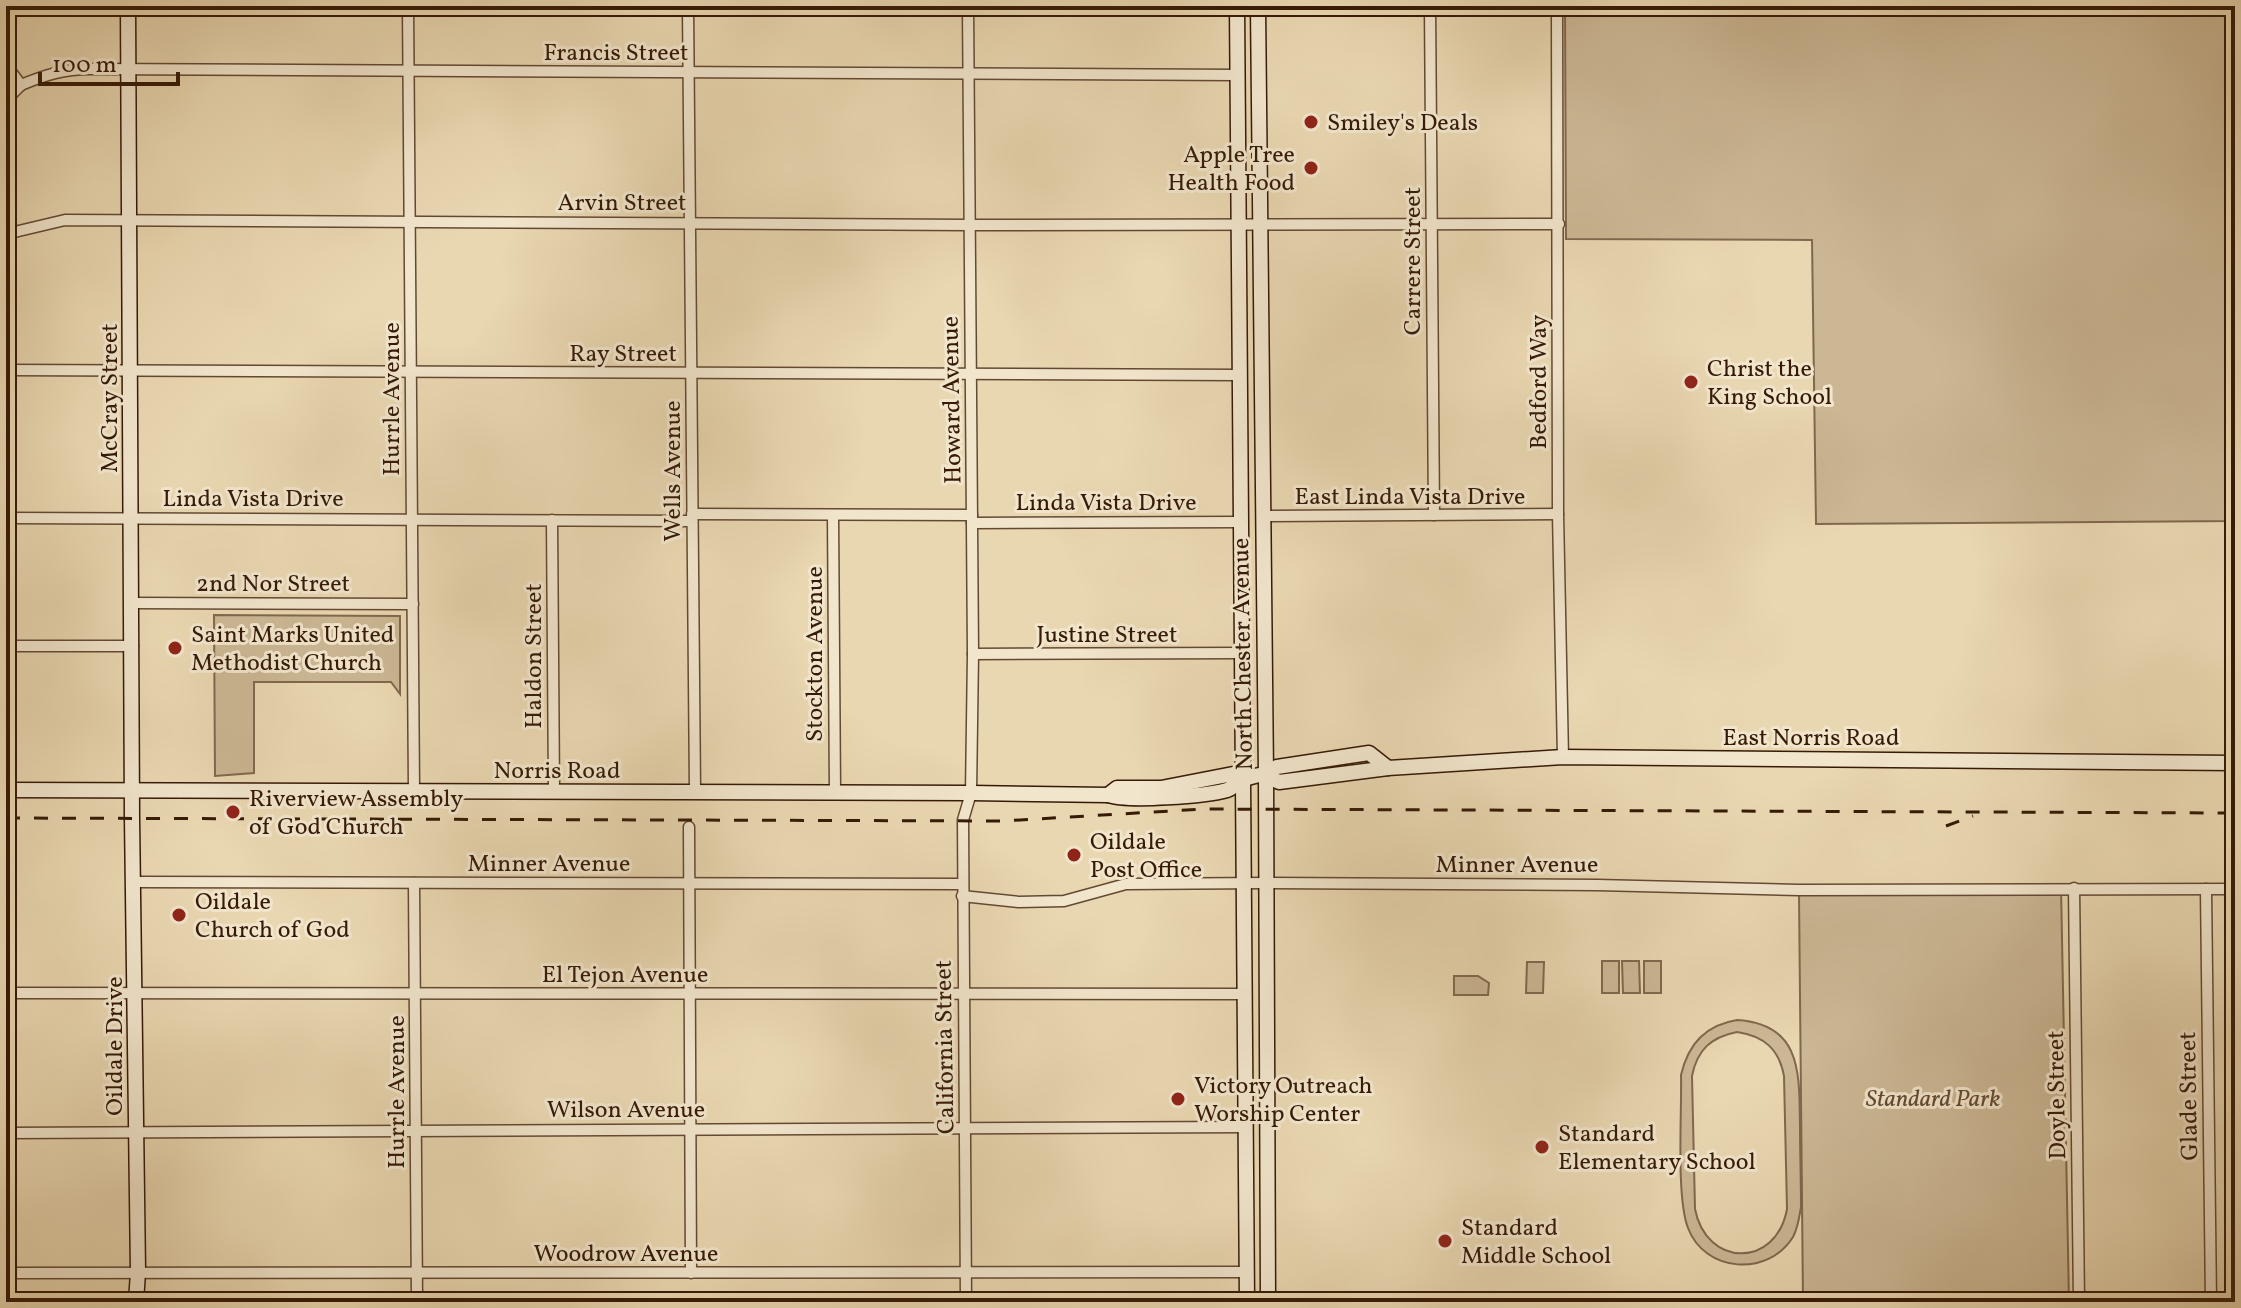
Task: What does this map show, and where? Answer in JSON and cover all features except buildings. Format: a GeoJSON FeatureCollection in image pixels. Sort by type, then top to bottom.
{"type":"FeatureCollection","features":[{"type":"Feature","properties":{"kind":"street","name":"McCray Street"},"geometry":{"type":"LineString","coordinates":[[128,6],[132,790]]}},
{"type":"Feature","properties":{"kind":"street","name":"Hurrle Avenue"},"geometry":{"type":"LineString","coordinates":[[408,6],[414,791]]}},
{"type":"Feature","properties":{"kind":"street","name":"Wells Avenue"},"geometry":{"type":"LineString","coordinates":[[688,6],[695,792]]}},
{"type":"Feature","properties":{"kind":"street","name":"Howard Avenue"},"geometry":{"type":"LineString","coordinates":[[968,6],[973,654],[971,793]]}},
{"type":"Feature","properties":{"kind":"street","name":"North Chester Avenue"},"geometry":{"type":"LineString","coordinates":[[1237,6],[1247,1302]]}},
{"type":"Feature","properties":{"kind":"street","name":"North Chester Avenue"},"geometry":{"type":"LineString","coordinates":[[1258,6],[1268,1302]]}},
{"type":"Feature","properties":{"kind":"street","name":"Carrere Street"},"geometry":{"type":"LineString","coordinates":[[1430,6],[1434,515]]}},
{"type":"Feature","properties":{"kind":"street","name":"Bedford Way"},"geometry":{"type":"LineString","coordinates":[[1557,6],[1558,514],[1563,757]]}},
{"type":"Feature","properties":{"kind":"street"},"geometry":{"type":"LineString","coordinates":[[6,65],[21,85],[6,100]]}},
{"type":"Feature","properties":{"kind":"street","name":"Francis Street"},"geometry":{"type":"LineString","coordinates":[[21,85],[66,69],[1238,75]]}},
{"type":"Feature","properties":{"kind":"street","name":"Arvin Street"},"geometry":{"type":"LineString","coordinates":[[6,234],[65,220],[969,225],[1559,224]]}},
{"type":"Feature","properties":{"kind":"street","name":"Ray Street"},"geometry":{"type":"LineString","coordinates":[[6,370],[1240,375]]}},
{"type":"Feature","properties":{"kind":"street"},"geometry":{"type":"LineString","coordinates":[[1241,480],[1252,512],[1262,516]]}},
{"type":"Feature","properties":{"kind":"street","name":"East Linda Vista Drive"},"geometry":{"type":"LineString","coordinates":[[1262,516],[1558,514]]}},
{"type":"Feature","properties":{"kind":"street","name":"Linda Vista Drive"},"geometry":{"type":"LineString","coordinates":[[6,518],[552,520],[833,515],[1241,522]]}},
{"type":"Feature","properties":{"kind":"street","name":"Stockton Avenue"},"geometry":{"type":"LineString","coordinates":[[833,515],[835,793]]}},
{"type":"Feature","properties":{"kind":"street","name":"Haldon Street"},"geometry":{"type":"LineString","coordinates":[[552,520],[554,792]]}},
{"type":"Feature","properties":{"kind":"street","name":"2nd Nor Street"},"geometry":{"type":"LineString","coordinates":[[133,603],[413,604]]}},
{"type":"Feature","properties":{"kind":"street"},"geometry":{"type":"LineString","coordinates":[[6,646],[133,646]]}},
{"type":"Feature","properties":{"kind":"street","name":"Justine Street"},"geometry":{"type":"LineString","coordinates":[[973,654],[1242,653]]}},
{"type":"Feature","properties":{"kind":"street","name":"East Norris Road"},"geometry":{"type":"LineString","coordinates":[[1244,779],[1266,776],[1279,782],[1388,768],[1563,757],[2235,763]]}},
{"type":"Feature","properties":{"kind":"street","name":"Norris Road"},"geometry":{"type":"LineString","coordinates":[[6,790],[971,793],[1108,795],[1120,799],[1162,798],[1228,789],[1244,779]]}},
{"type":"Feature","properties":{"kind":"street","name":"Oildale Drive"},"geometry":{"type":"LineString","coordinates":[[132,790],[136,993],[136,1302]]}},
{"type":"Feature","properties":{"kind":"street","name":"California Street"},"geometry":{"type":"LineString","coordinates":[[966,1302],[962,890],[963,820],[971,793]]}},
{"type":"Feature","properties":{"kind":"street"},"geometry":{"type":"LineString","coordinates":[[689,827],[691,1273]]}},
{"type":"Feature","properties":{"kind":"street","name":"Minner Avenue"},"geometry":{"type":"LineString","coordinates":[[135,882],[689,884],[962,890],[1019,902],[1064,901],[1126,884],[1581,885],[1799,890],[2235,889]]}},
{"type":"Feature","properties":{"kind":"street","name":"Hurrle Avenue"},"geometry":{"type":"LineString","coordinates":[[414,883],[417,1302]]}},
{"type":"Feature","properties":{"kind":"street","name":"Doyle Street"},"geometry":{"type":"LineString","coordinates":[[2074,888],[2079,1302]]}},
{"type":"Feature","properties":{"kind":"street","name":"Glade Street"},"geometry":{"type":"LineString","coordinates":[[2206,889],[2211,1302]]}},
{"type":"Feature","properties":{"kind":"street","name":"El Tejon Avenue"},"geometry":{"type":"LineString","coordinates":[[6,993],[1245,994]]}},
{"type":"Feature","properties":{"kind":"street","name":"Wilson Avenue"},"geometry":{"type":"LineString","coordinates":[[6,1133],[1246,1127]]}},
{"type":"Feature","properties":{"kind":"street","name":"Woodrow Avenue"},"geometry":{"type":"LineString","coordinates":[[6,1273],[1247,1272]]}},
{"type":"Feature","properties":{"kind":"green space"},"geometry":{"type":"Polygon","coordinates":[[[1565,6],[2235,6],[2235,521],[1816,524],[1812,240],[1566,239],[1565,6]]]}},
{"type":"Feature","properties":{"kind":"green space"},"geometry":{"type":"Polygon","coordinates":[[[214,615],[400,616],[400,694],[391,682],[254,682],[254,773],[215,776],[214,615]]]}},
{"type":"Feature","properties":{"kind":"green space","name":"Standard Park"},"geometry":{"type":"Polygon","coordinates":[[[2061,886],[2069,1302],[1803,1302],[1799,894],[2061,886]]]}},
{"type":"Feature","properties":{"kind":"green space"},"geometry":{"type":"Polygon","coordinates":[[[1602,961],[1619,961],[1619,993],[1602,993],[1602,961]]]}},
{"type":"Feature","properties":{"kind":"green space"},"geometry":{"type":"Polygon","coordinates":[[[1622,961],[1639,961],[1640,993],[1623,993],[1622,961]]]}},
{"type":"Feature","properties":{"kind":"green space"},"geometry":{"type":"Polygon","coordinates":[[[1644,961],[1661,961],[1661,993],[1644,993],[1644,961]]]}},
{"type":"Feature","properties":{"kind":"green space"},"geometry":{"type":"Polygon","coordinates":[[[1527,962],[1544,962],[1543,993],[1526,993],[1527,962]]]}},
{"type":"Feature","properties":{"kind":"green space"},"geometry":{"type":"Polygon","coordinates":[[[1454,976],[1478,976],[1489,983],[1488,995],[1454,995],[1454,976]]]}},
{"type":"Feature","properties":{"kind":"green space"},"geometry":{"type":"Polygon","coordinates":[[[1737,1020],[1775,1031],[1793,1055],[1799,1088],[1801,1207],[1798,1223],[1793,1237],[1782,1250],[1753,1264],[1722,1261],[1708,1254],[1696,1243],[1684,1214],[1680,1154],[1681,1075],[1693,1045],[1707,1031],[1737,1020]],[[1737,1032],[1720,1037],[1707,1046],[1697,1059],[1692,1076],[1695,1209],[1702,1228],[1712,1242],[1726,1250],[1741,1253],[1756,1251],[1770,1242],[1780,1229],[1787,1209],[1782,1067],[1769,1045],[1737,1032]]]}},
{"type":"Feature","properties":{"kind":"railway"},"geometry":{"type":"LineString","coordinates":[[6,818],[1003,821],[1204,809],[2235,813]]}},
{"type":"Feature","properties":{"kind":"railway"},"geometry":{"type":"LineString","coordinates":[[1946,826],[1973,816]]}},
{"type":"Feature","properties":{"kind":"place","name":"Smiley's Deals"},"geometry":{"type":"Point","coordinates":[1311,122]}},
{"type":"Feature","properties":{"kind":"place","name":"Apple Tree Health Food"},"geometry":{"type":"Point","coordinates":[1311,168]}},
{"type":"Feature","properties":{"kind":"place","name":"Christ the King School"},"geometry":{"type":"Point","coordinates":[1691,382]}},
{"type":"Feature","properties":{"kind":"place","name":"Saint Marks United Methodist Church"},"geometry":{"type":"Point","coordinates":[175,648]}},
{"type":"Feature","properties":{"kind":"place","name":"Riverview Assembly of God Church"},"geometry":{"type":"Point","coordinates":[233,812]}},
{"type":"Feature","properties":{"kind":"place","name":"Oildale Post Office"},"geometry":{"type":"Point","coordinates":[1074,855]}},
{"type":"Feature","properties":{"kind":"place","name":"Oildale Church of God"},"geometry":{"type":"Point","coordinates":[179,915]}},
{"type":"Feature","properties":{"kind":"place","name":"Victory Outreach Worship Center"},"geometry":{"type":"Point","coordinates":[1178,1099]}},
{"type":"Feature","properties":{"kind":"place","name":"Standard Elementary School"},"geometry":{"type":"Point","coordinates":[1542,1147]}},
{"type":"Feature","properties":{"kind":"place","name":"Standard Middle School"},"geometry":{"type":"Point","coordinates":[1445,1241]}}]}
